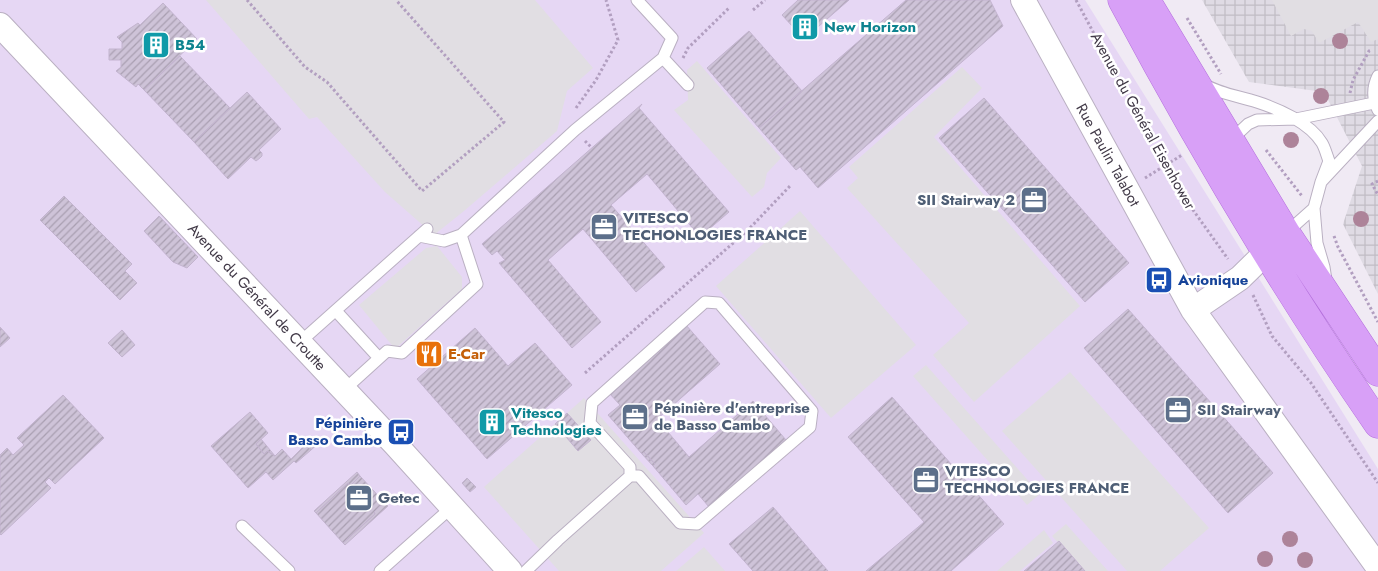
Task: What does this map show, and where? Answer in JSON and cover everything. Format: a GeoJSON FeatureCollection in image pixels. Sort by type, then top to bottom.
{"type":"FeatureCollection","features":[{"type":"Feature","properties":{"kind":"main road"},"geometry":{"type":"LineString","coordinates":[[1122,0],[1221,150],[1286,233],[1378,372]]}},
{"type":"Feature","properties":{"kind":"main road"},"geometry":{"type":"LineString","coordinates":[[1146,0],[1192,76],[1221,150],[1226,185],[1266,254],[1334,360],[1378,424]]}},
{"type":"Feature","properties":{"kind":"main road"},"geometry":{"type":"LineString","coordinates":[[1226,185],[1250,200],[1286,233]]}},
{"type":"Feature","properties":{"kind":"main road"},"geometry":{"type":"LineString","coordinates":[[1266,254],[1328,294]]}},
{"type":"Feature","properties":{"kind":"street","name":"Rue Paulin Talabot"},"geometry":{"type":"LineString","coordinates":[[1023,0],[1193,310],[1378,566]]}},
{"type":"Feature","properties":{"kind":"street","name":"Avenue du Général de Croutte"},"geometry":{"type":"LineString","coordinates":[[0,25],[344,390],[510,571]]}},
{"type":"Feature","properties":{"kind":"street"},"geometry":{"type":"LineString","coordinates":[[1193,310],[1240,278],[1286,233]]}},
{"type":"Feature","properties":{"kind":"lane"},"geometry":{"type":"LineString","coordinates":[[300,343],[423,232],[444,241],[461,235],[576,130],[663,58],[672,38],[641,1]]}},
{"type":"Feature","properties":{"kind":"lane"},"geometry":{"type":"LineString","coordinates":[[663,58],[688,85]]}},
{"type":"Feature","properties":{"kind":"lane"},"geometry":{"type":"LineString","coordinates":[[1192,76],[1210,88],[1257,102],[1296,119],[1322,143],[1329,161],[1314,208],[1317,243],[1324,267],[1328,294]]}},
{"type":"Feature","properties":{"kind":"lane"},"geometry":{"type":"LineString","coordinates":[[1221,150],[1248,124],[1257,120],[1296,119],[1376,106],[1374,85],[1378,76]]}},
{"type":"Feature","properties":{"kind":"lane"},"geometry":{"type":"LineString","coordinates":[[1321,182],[1378,121]]}},
{"type":"Feature","properties":{"kind":"lane"},"geometry":{"type":"LineString","coordinates":[[1286,233],[1314,208]]}},
{"type":"Feature","properties":{"kind":"lane"},"geometry":{"type":"LineString","coordinates":[[344,390],[387,351],[402,353],[477,284],[461,235]]}},
{"type":"Feature","properties":{"kind":"lane"},"geometry":{"type":"LineString","coordinates":[[526,571],[630,476],[639,476],[680,523],[697,524],[810,427],[812,411],[719,304],[705,302],[592,403],[590,423],[630,467],[630,476]]}},
{"type":"Feature","properties":{"kind":"lane"},"geometry":{"type":"LineString","coordinates":[[336,311],[379,358]]}},
{"type":"Feature","properties":{"kind":"lane"},"geometry":{"type":"LineString","coordinates":[[380,571],[452,507]]}},
{"type":"Feature","properties":{"kind":"lane"},"geometry":{"type":"LineString","coordinates":[[242,526],[289,571]]}},
{"type":"Feature","properties":{"kind":"path"},"geometry":{"type":"LineString","coordinates":[[247,0],[305,67],[327,82],[422,191],[504,122],[396,0]]}},
{"type":"Feature","properties":{"kind":"path"},"geometry":{"type":"LineString","coordinates":[[592,148],[566,120],[596,80],[618,40],[606,0]]}},
{"type":"Feature","properties":{"kind":"path"},"geometry":{"type":"LineString","coordinates":[[753,10],[765,0]]}},
{"type":"Feature","properties":{"kind":"path","name":"Avenue du Général Eisenhower"},"geometry":{"type":"LineString","coordinates":[[1076,0],[1166,166],[1193,210],[1231,264]]}},
{"type":"Feature","properties":{"kind":"path"},"geometry":{"type":"LineString","coordinates":[[681,61],[688,48],[730,8]]}},
{"type":"Feature","properties":{"kind":"path"},"geometry":{"type":"LineString","coordinates":[[1186,16],[1221,75]]}},
{"type":"Feature","properties":{"kind":"path"},"geometry":{"type":"LineString","coordinates":[[1343,96],[1350,95],[1353,80],[1369,51],[1372,50]]}},
{"type":"Feature","properties":{"kind":"path"},"geometry":{"type":"LineString","coordinates":[[1266,149],[1299,193]]}},
{"type":"Feature","properties":{"kind":"path"},"geometry":{"type":"LineString","coordinates":[[1139,181],[1185,153]]}},
{"type":"Feature","properties":{"kind":"path"},"geometry":{"type":"LineString","coordinates":[[1378,181],[1372,184],[1378,195]]}},
{"type":"Feature","properties":{"kind":"path"},"geometry":{"type":"LineString","coordinates":[[585,373],[748,230],[790,186]]}},
{"type":"Feature","properties":{"kind":"path"},"geometry":{"type":"LineString","coordinates":[[1332,231],[1338,248],[1378,322]]}},
{"type":"Feature","properties":{"kind":"path"},"geometry":{"type":"LineString","coordinates":[[1252,293],[1272,336],[1311,383],[1378,483]]}},
{"type":"Feature","properties":{"kind":"path"},"geometry":{"type":"LineString","coordinates":[[427,348],[438,360]]}},
{"type":"Feature","properties":{"kind":"shaded area"},"geometry":{"type":"Polygon","coordinates":[[[0,0],[1085,0],[1378,469],[1378,571],[0,571],[0,0]]]}},
{"type":"Feature","properties":{"kind":"shaded area"},"geometry":{"type":"Polygon","coordinates":[[[206,0],[535,0],[593,68],[567,91],[557,131],[434,235],[385,192],[317,117],[309,119],[206,0]]]}},
{"type":"Feature","properties":{"kind":"shaded area"},"geometry":{"type":"Polygon","coordinates":[[[1202,0],[1378,0],[1378,294],[1343,224],[1362,166],[1324,92],[1249,82],[1202,0]]]}},
{"type":"Feature","properties":{"kind":"shaded area"},"geometry":{"type":"Polygon","coordinates":[[[1272,0],[1378,0],[1378,39],[1371,42],[1358,22],[1319,43],[1312,31],[1304,29],[1291,36],[1272,0]]]}},
{"type":"Feature","properties":{"kind":"shaded area"},"geometry":{"type":"Polygon","coordinates":[[[697,61],[781,158],[767,173],[764,187],[752,197],[674,110],[688,100],[687,70],[697,61]]]}},
{"type":"Feature","properties":{"kind":"shaded area"},"geometry":{"type":"Polygon","coordinates":[[[962,67],[982,88],[934,137],[1080,306],[974,402],[933,355],[969,323],[847,188],[858,178],[849,167],[962,67]]]}},
{"type":"Feature","properties":{"kind":"shaded area"},"geometry":{"type":"Polygon","coordinates":[[[800,211],[916,345],[831,418],[716,286],[800,211]]]}},
{"type":"Feature","properties":{"kind":"shaded area"},"geometry":{"type":"Polygon","coordinates":[[[437,246],[462,277],[462,289],[395,349],[359,305],[426,248],[437,246]]]}},
{"type":"Feature","properties":{"kind":"shaded area"},"geometry":{"type":"Polygon","coordinates":[[[926,365],[1040,494],[1027,505],[913,376],[926,365]]]}},
{"type":"Feature","properties":{"kind":"shaded area"},"geometry":{"type":"Polygon","coordinates":[[[1070,372],[1209,528],[1160,571],[1127,571],[1002,431],[1070,372]]]}},
{"type":"Feature","properties":{"kind":"shaded area"},"geometry":{"type":"Polygon","coordinates":[[[584,398],[704,533],[661,571],[559,571],[484,487],[584,398]]]}},
{"type":"Feature","properties":{"kind":"shaded area"},"geometry":{"type":"Polygon","coordinates":[[[1066,524],[1108,571],[1084,571],[1052,536],[1066,524]]]}},
{"type":"Feature","properties":{"kind":"shaded area"},"geometry":{"type":"Polygon","coordinates":[[[1044,530],[1053,543],[1020,571],[997,571],[1044,530]]]}},
{"type":"Feature","properties":{"kind":"shaded area"},"geometry":{"type":"Polygon","coordinates":[[[704,547],[725,571],[676,571],[704,547]]]}},
{"type":"Feature","properties":{"kind":"building","name":"New Horizon"},"geometry":{"type":"Polygon","coordinates":[[[798,0],[849,0],[804,39],[782,15],[798,0]]]}},
{"type":"Feature","properties":{"kind":"building"},"geometry":{"type":"Polygon","coordinates":[[[906,0],[990,0],[1003,26],[818,188],[800,167],[796,170],[759,128],[906,0]]]}},
{"type":"Feature","properties":{"kind":"building","name":"B54"},"geometry":{"type":"Polygon","coordinates":[[[163,3],[197,39],[144,90],[138,84],[136,87],[116,71],[121,67],[121,60],[109,60],[109,49],[122,49],[122,42],[117,37],[138,23],[140,25],[163,3]]]}},
{"type":"Feature","properties":{"kind":"building"},"geometry":{"type":"Polygon","coordinates":[[[749,31],[802,91],[759,128],[707,68],[749,31]]]}},
{"type":"Feature","properties":{"kind":"building"},"geometry":{"type":"Polygon","coordinates":[[[180,56],[230,108],[194,142],[144,90],[180,56]]]}},
{"type":"Feature","properties":{"kind":"building"},"geometry":{"type":"Polygon","coordinates":[[[247,92],[281,129],[259,150],[262,153],[260,158],[256,161],[251,157],[228,179],[194,142],[247,92]]]}},
{"type":"Feature","properties":{"kind":"building","name":"SII Stairway 2"},"geometry":{"type":"Polygon","coordinates":[[[984,98],[1129,263],[1085,302],[939,138],[984,98]]]}},
{"type":"Feature","properties":{"kind":"building"},"geometry":{"type":"Polygon","coordinates":[[[642,104],[639,108],[729,212],[700,237],[647,174],[611,205],[665,267],[636,292],[583,229],[548,260],[601,322],[572,348],[499,263],[505,260],[497,251],[492,255],[482,244],[642,104]]]}},
{"type":"Feature","properties":{"kind":"building"},"geometry":{"type":"Polygon","coordinates":[[[64,196],[132,264],[125,271],[137,283],[120,300],[40,220],[64,196]]]}},
{"type":"Feature","properties":{"kind":"building"},"geometry":{"type":"Polygon","coordinates":[[[159,216],[198,257],[187,268],[173,262],[144,231],[159,216]]]}},
{"type":"Feature","properties":{"kind":"building","name":"SII Stairway"},"geometry":{"type":"Polygon","coordinates":[[[1128,309],[1273,473],[1228,513],[1084,348],[1128,309]]]}},
{"type":"Feature","properties":{"kind":"building","name":"Pépinière d'entreprise de Basso Cambo"},"geometry":{"type":"Polygon","coordinates":[[[686,325],[720,364],[657,419],[689,457],[753,401],[786,440],[709,507],[698,494],[686,505],[653,466],[655,464],[644,452],[642,454],[608,415],[620,405],[609,393],[686,325]]]}},
{"type":"Feature","properties":{"kind":"building"},"geometry":{"type":"Polygon","coordinates":[[[0,327],[10,338],[0,347],[0,327]]]}},
{"type":"Feature","properties":{"kind":"building","name":"Vitesco Technologies"},"geometry":{"type":"Polygon","coordinates":[[[475,328],[508,366],[535,343],[572,385],[487,459],[417,379],[475,328]]]}},
{"type":"Feature","properties":{"kind":"building"},"geometry":{"type":"Polygon","coordinates":[[[122,330],[135,345],[122,357],[108,343],[122,330]]]}},
{"type":"Feature","properties":{"kind":"building"},"geometry":{"type":"Polygon","coordinates":[[[63,395],[104,438],[55,484],[49,478],[45,482],[51,488],[1,535],[0,455],[7,448],[13,455],[24,445],[17,438],[63,395]]]}},
{"type":"Feature","properties":{"kind":"building","name":"VITESCO TECHNOLOGIES FRANCE"},"geometry":{"type":"Polygon","coordinates":[[[892,397],[1004,524],[951,571],[866,571],[924,522],[848,437],[892,397]]]}},
{"type":"Feature","properties":{"kind":"building"},"geometry":{"type":"Polygon","coordinates":[[[250,412],[268,433],[256,444],[264,454],[267,451],[275,456],[282,449],[291,459],[306,444],[311,450],[296,463],[294,461],[273,480],[266,472],[248,488],[211,446],[250,412]]]}},
{"type":"Feature","properties":{"kind":"building"},"geometry":{"type":"Polygon","coordinates":[[[567,413],[591,440],[578,451],[555,424],[567,413]]]}},
{"type":"Feature","properties":{"kind":"building"},"geometry":{"type":"Polygon","coordinates":[[[314,437],[319,443],[311,450],[306,444],[314,437]]]}},
{"type":"Feature","properties":{"kind":"building"},"geometry":{"type":"Polygon","coordinates":[[[261,439],[275,456],[267,451],[264,454],[256,444],[261,439]]]}},
{"type":"Feature","properties":{"kind":"building"},"geometry":{"type":"Polygon","coordinates":[[[644,452],[655,464],[653,466],[642,454],[644,452]]]}},
{"type":"Feature","properties":{"kind":"building"},"geometry":{"type":"Polygon","coordinates":[[[357,472],[360,476],[350,486],[348,483],[316,513],[314,511],[357,472]]]}},
{"type":"Feature","properties":{"kind":"building"},"geometry":{"type":"Polygon","coordinates":[[[360,476],[384,502],[374,512],[375,514],[343,543],[316,513],[348,483],[350,486],[360,476]]]}},
{"type":"Feature","properties":{"kind":"building"},"geometry":{"type":"Polygon","coordinates":[[[467,478],[476,487],[470,492],[462,483],[467,478]]]}},
{"type":"Feature","properties":{"kind":"building"},"geometry":{"type":"Polygon","coordinates":[[[384,502],[388,506],[345,545],[343,543],[375,514],[374,512],[384,502]]]}},
{"type":"Feature","properties":{"kind":"building"},"geometry":{"type":"Polygon","coordinates":[[[773,507],[828,571],[753,571],[729,544],[773,507]]]}},
{"type":"Feature","properties":{"kind":"building"},"geometry":{"type":"Polygon","coordinates":[[[1059,541],[1085,571],[1024,571],[1059,541]]]}},
{"type":"Feature","properties":{"kind":"place","name":"New Horizon"},"geometry":{"type":"Point","coordinates":[805,27]}},
{"type":"Feature","properties":{"kind":"place","name":"B54"},"geometry":{"type":"Point","coordinates":[156,45]}},
{"type":"Feature","properties":{"kind":"place","name":"SII Stairway 2"},"geometry":{"type":"Point","coordinates":[1034,200]}},
{"type":"Feature","properties":{"kind":"place","name":"VITESCO TECHONLOGIES FRANCE"},"geometry":{"type":"Point","coordinates":[604,227]}},
{"type":"Feature","properties":{"kind":"place","name":"Avionique"},"geometry":{"type":"Point","coordinates":[1159,280]}},
{"type":"Feature","properties":{"kind":"place","name":"E-Car"},"geometry":{"type":"Point","coordinates":[429,354]}},
{"type":"Feature","properties":{"kind":"place","name":"SII Stairway"},"geometry":{"type":"Point","coordinates":[1178,410]}},
{"type":"Feature","properties":{"kind":"place","name":"Pépinière d'entreprise de Basso Cambo"},"geometry":{"type":"Point","coordinates":[635,417]}},
{"type":"Feature","properties":{"kind":"place","name":"Vitesco Technologies"},"geometry":{"type":"Point","coordinates":[492,422]}},
{"type":"Feature","properties":{"kind":"place","name":"Pépinière Basso Cambo"},"geometry":{"type":"Point","coordinates":[401,432]}},
{"type":"Feature","properties":{"kind":"place","name":"VITESCO TECHNOLOGIES FRANCE"},"geometry":{"type":"Point","coordinates":[926,480]}},
{"type":"Feature","properties":{"kind":"place","name":"Getec"},"geometry":{"type":"Point","coordinates":[359,498]}}]}
